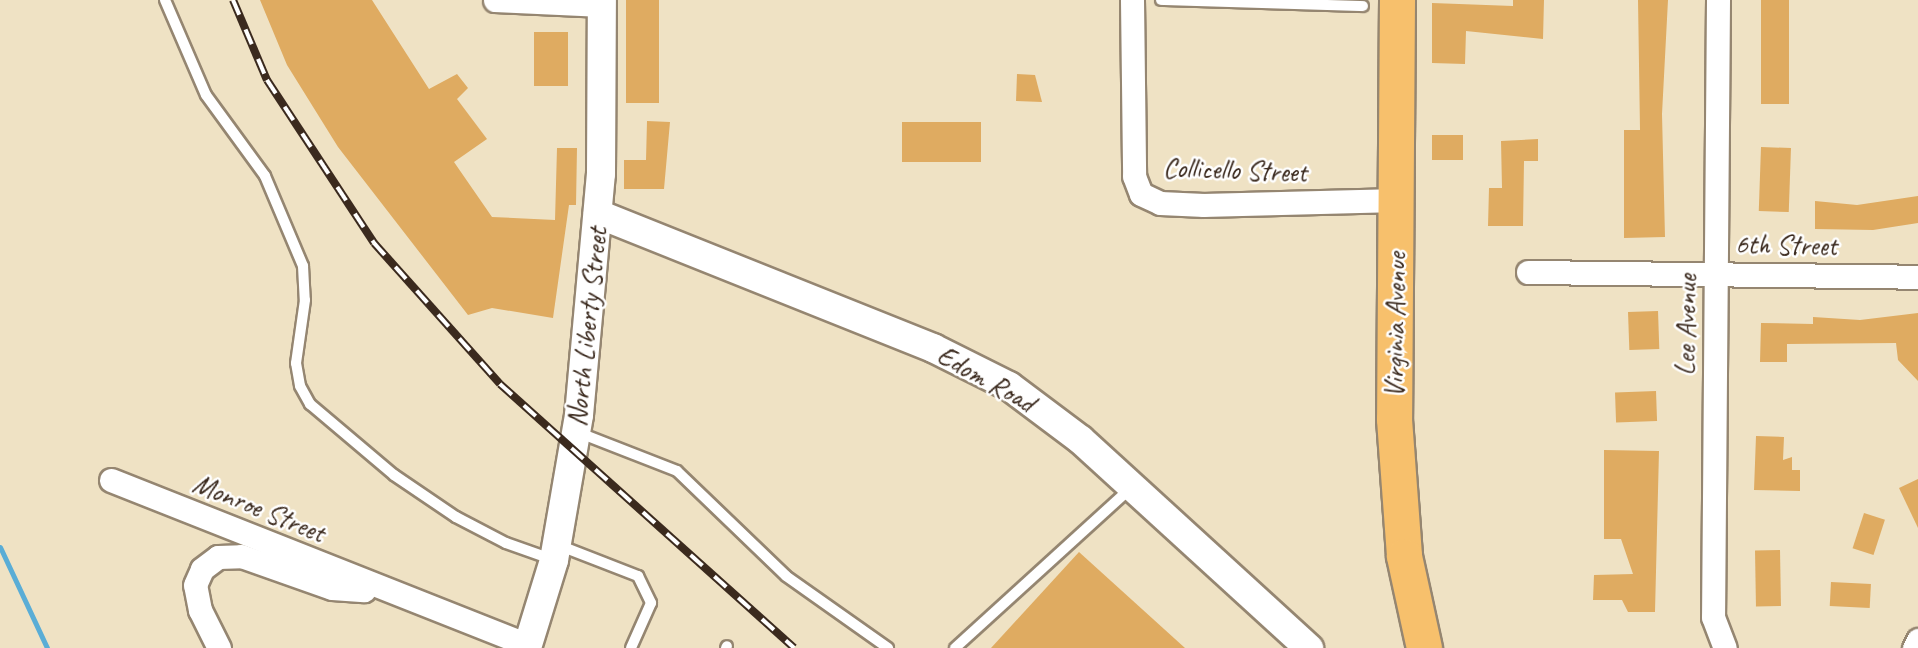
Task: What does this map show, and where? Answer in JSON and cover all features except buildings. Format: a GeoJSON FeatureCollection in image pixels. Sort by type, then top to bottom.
{"type":"FeatureCollection","features":[{"type":"Feature","properties":{"kind":"main road","name":"Virginia Avenue"},"geometry":{"type":"LineString","coordinates":[[1397,0],[1397,473],[1404,556],[1424,648]]}},
{"type":"Feature","properties":{"kind":"street"},"geometry":{"type":"LineString","coordinates":[[495,0],[602,2]]}},
{"type":"Feature","properties":{"kind":"street","name":"Collicello Street"},"geometry":{"type":"LineString","coordinates":[[1132,0],[1134,176],[1141,194],[1160,204],[1397,200]]}},
{"type":"Feature","properties":{"kind":"street","name":"Lee Avenue"},"geometry":{"type":"LineString","coordinates":[[1718,0],[1713,617],[1725,648]]}},
{"type":"Feature","properties":{"kind":"street","name":"North Liberty Street"},"geometry":{"type":"LineString","coordinates":[[527,647],[555,552],[577,432],[598,215],[602,2]]}},
{"type":"Feature","properties":{"kind":"street","name":"Edom Road"},"geometry":{"type":"LineString","coordinates":[[598,215],[972,365],[1055,419],[1133,486],[1309,648]]}},
{"type":"Feature","properties":{"kind":"street","name":"6th Street"},"geometry":{"type":"LineString","coordinates":[[1528,272],[1918,277]]}},
{"type":"Feature","properties":{"kind":"street","name":"Monroe Street"},"geometry":{"type":"LineString","coordinates":[[111,480],[527,647]]}},
{"type":"Feature","properties":{"kind":"street","name":"Monroe Street"},"geometry":{"type":"LineString","coordinates":[[219,648],[200,610],[195,585],[202,569],[218,557],[241,555],[332,588],[385,591]]}},
{"type":"Feature","properties":{"kind":"street"},"geometry":{"type":"LineString","coordinates":[[1914,648],[1918,640]]}},
{"type":"Feature","properties":{"kind":"lane"},"geometry":{"type":"LineString","coordinates":[[165,0],[206,95],[265,176],[303,266],[305,300],[296,363],[300,386],[310,404],[394,475],[448,512],[506,543],[555,552],[638,576],[651,603],[631,648]]}},
{"type":"Feature","properties":{"kind":"lane"},"geometry":{"type":"LineString","coordinates":[[1161,0],[1363,6]]}},
{"type":"Feature","properties":{"kind":"lane"},"geometry":{"type":"LineString","coordinates":[[577,432],[677,471],[786,576],[888,648]]}},
{"type":"Feature","properties":{"kind":"lane"},"geometry":{"type":"LineString","coordinates":[[955,648],[1133,486]]}},
{"type":"Feature","properties":{"kind":"waterway"},"geometry":{"type":"LineString","coordinates":[[0,547],[47,648]]}},
{"type":"Feature","properties":{"kind":"railway"},"geometry":{"type":"LineString","coordinates":[[233,0],[267,80],[374,243],[500,384],[794,648]]}}]}
